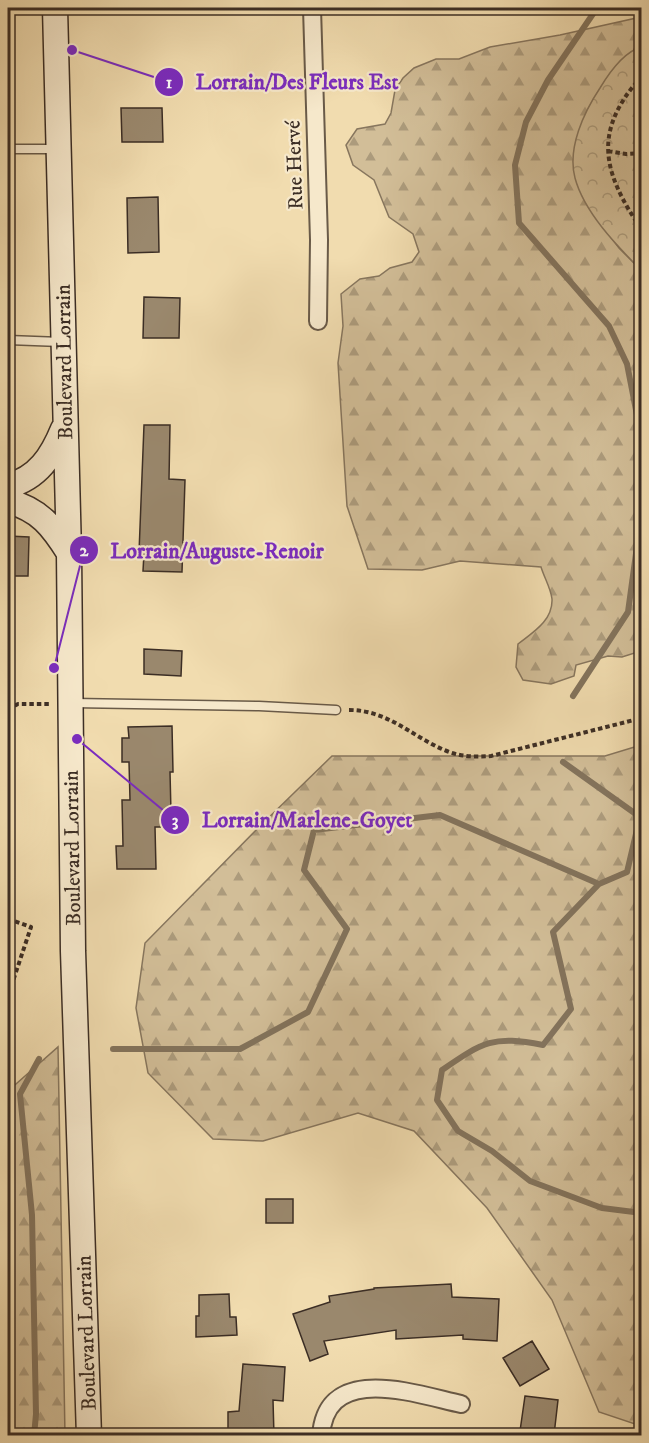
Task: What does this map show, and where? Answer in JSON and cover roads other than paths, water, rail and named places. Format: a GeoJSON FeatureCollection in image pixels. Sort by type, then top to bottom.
{"type":"FeatureCollection","features":[{"type":"Feature","properties":{"kind":"main road","name":"Boulevard Lorrain"},"geometry":{"type":"LineString","coordinates":[[55,8],[69,553],[74,963],[89,1436]]}},
{"type":"Feature","properties":{"kind":"main road"},"geometry":{"type":"LineString","coordinates":[[8,486],[33,475],[45,463],[65,424]]}},
{"type":"Feature","properties":{"kind":"main road"},"geometry":{"type":"LineString","coordinates":[[8,501],[30,509],[41,516],[56,532],[69,553]]}},
{"type":"Feature","properties":{"kind":"street","name":"Rue Hervé"},"geometry":{"type":"LineString","coordinates":[[312,8],[319,240],[318,321]]}},
{"type":"Feature","properties":{"kind":"street"},"geometry":{"type":"LineString","coordinates":[[321,1436],[321,1427],[331,1403],[356,1388],[389,1388],[461,1404]]}},
{"type":"Feature","properties":{"kind":"lane"},"geometry":{"type":"LineString","coordinates":[[8,150],[58,149]]}},
{"type":"Feature","properties":{"kind":"lane"},"geometry":{"type":"LineString","coordinates":[[8,340],[63,342]]}},
{"type":"Feature","properties":{"kind":"lane"},"geometry":{"type":"LineString","coordinates":[[70,704],[259,706],[336,710]]}},
{"type":"Feature","properties":{"kind":"waterway"},"geometry":{"type":"LineString","coordinates":[[597,8],[548,80],[526,122],[515,165],[519,223],[609,326],[627,364],[642,441]]}},
{"type":"Feature","properties":{"kind":"waterway"},"geometry":{"type":"LineString","coordinates":[[573,696],[628,612],[642,510]]}},
{"type":"Feature","properties":{"kind":"waterway"},"geometry":{"type":"LineString","coordinates":[[563,762],[640,817],[627,872],[599,884],[553,932],[571,1009],[543,1045],[500,1041],[479,1047],[442,1070],[437,1100],[458,1131],[492,1151],[530,1181],[602,1208],[642,1213]]}},
{"type":"Feature","properties":{"kind":"waterway"},"geometry":{"type":"LineString","coordinates":[[113,1049],[240,1049],[308,1012],[347,929],[304,870],[314,830],[440,815],[599,884]]}},
{"type":"Feature","properties":{"kind":"waterway"},"geometry":{"type":"LineString","coordinates":[[34,1436],[36,1414],[32,1215],[20,1094],[39,1059]]}},
{"type":"Feature","properties":{"kind":"place","name":"Lorrain/Des Fleurs Est"},"geometry":{"type":"Point","coordinates":[72,50]}},
{"type":"Feature","properties":{"kind":"place","name":"Lorrain/Auguste-Renoir"},"geometry":{"type":"Point","coordinates":[54,668]}},
{"type":"Feature","properties":{"kind":"place","name":"Lorrain/Marlene-Goyet"},"geometry":{"type":"Point","coordinates":[77,739]}}]}
